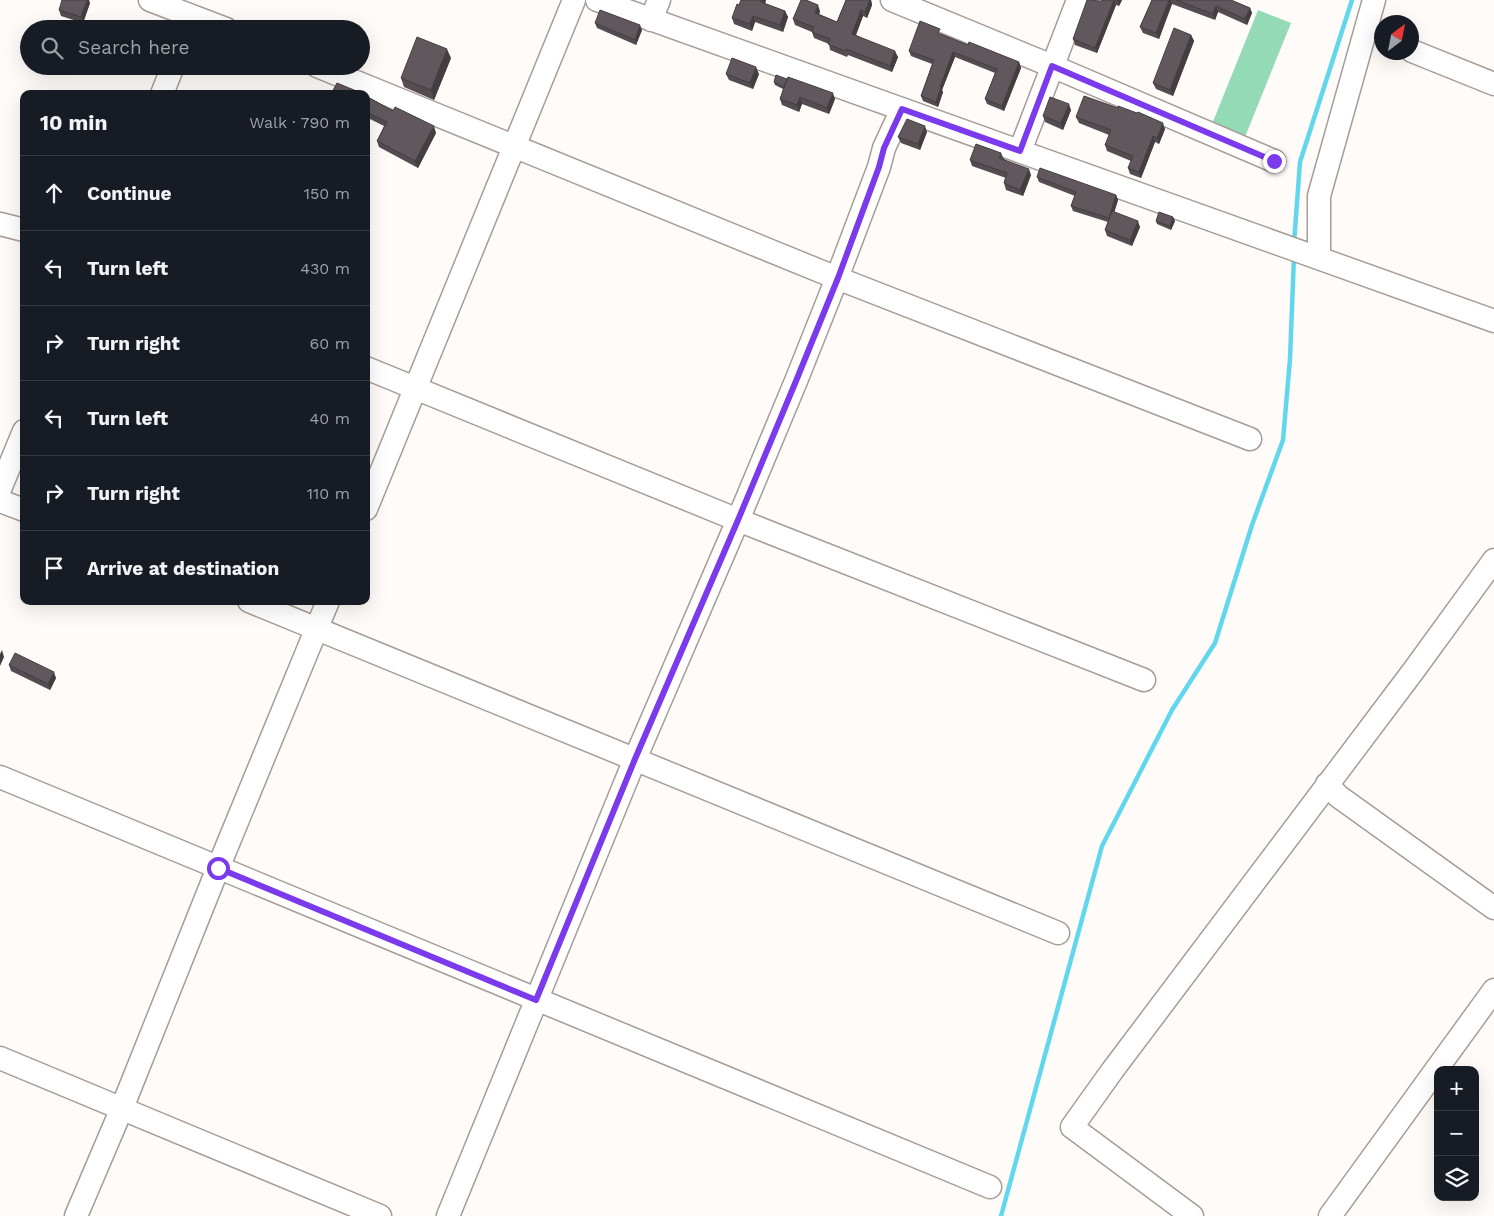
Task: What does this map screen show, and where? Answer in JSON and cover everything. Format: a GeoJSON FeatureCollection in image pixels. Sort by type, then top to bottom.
{"type":"FeatureCollection","features":[{"type":"Feature","properties":{"kind":"street"},"geometry":{"type":"LineString","coordinates":[[150,0],[194,15]]}},
{"type":"Feature","properties":{"kind":"street"},"geometry":{"type":"LineString","coordinates":[[370,498],[574,0]]}},
{"type":"Feature","properties":{"kind":"street"},"geometry":{"type":"LineString","coordinates":[[597,0],[655,10],[902,109],[1494,321]]}},
{"type":"Feature","properties":{"kind":"street"},"geometry":{"type":"LineString","coordinates":[[892,0],[1274,161]]}},
{"type":"Feature","properties":{"kind":"street"},"geometry":{"type":"LineString","coordinates":[[1020,151],[1078,0]]}},
{"type":"Feature","properties":{"kind":"street"},"geometry":{"type":"LineString","coordinates":[[1318,257],[1318,196],[1373,35],[1374,0]]}},
{"type":"Feature","properties":{"kind":"street"},"geometry":{"type":"LineString","coordinates":[[1419,54],[1494,84]]}},
{"type":"Feature","properties":{"kind":"street"},"geometry":{"type":"LineString","coordinates":[[164,90],[169,75]]}},
{"type":"Feature","properties":{"kind":"street"},"geometry":{"type":"LineString","coordinates":[[338,75],[838,278],[1250,439]]}},
{"type":"Feature","properties":{"kind":"street"},"geometry":{"type":"LineString","coordinates":[[448,1216],[635,759],[738,520],[838,278],[879,167],[884,148],[902,109]]}},
{"type":"Feature","properties":{"kind":"street"},"geometry":{"type":"LineString","coordinates":[[0,224],[20,229]]}},
{"type":"Feature","properties":{"kind":"street"},"geometry":{"type":"LineString","coordinates":[[370,370],[738,520],[1144,680]]}},
{"type":"Feature","properties":{"kind":"street"},"geometry":{"type":"LineString","coordinates":[[0,489],[20,441]]}},
{"type":"Feature","properties":{"kind":"street"},"geometry":{"type":"LineString","coordinates":[[0,501],[20,508]]}},
{"type":"Feature","properties":{"kind":"street"},"geometry":{"type":"LineString","coordinates":[[1192,1216],[1072,1127],[1494,560]]}},
{"type":"Feature","properties":{"kind":"street"},"geometry":{"type":"LineString","coordinates":[[259,605],[1058,933]]}},
{"type":"Feature","properties":{"kind":"street"},"geometry":{"type":"LineString","coordinates":[[76,1216],[122,1108],[326,605]]}},
{"type":"Feature","properties":{"kind":"street"},"geometry":{"type":"LineString","coordinates":[[0,778],[990,1187]]}},
{"type":"Feature","properties":{"kind":"street"},"geometry":{"type":"LineString","coordinates":[[1327,784],[1338,796],[1494,908]]}},
{"type":"Feature","properties":{"kind":"street"},"geometry":{"type":"LineString","coordinates":[[1330,1216],[1494,990]]}},
{"type":"Feature","properties":{"kind":"street"},"geometry":{"type":"LineString","coordinates":[[0,1058],[380,1216]]}},
{"type":"Feature","properties":{"kind":"green space"},"geometry":{"type":"Polygon","coordinates":[[[1258,10],[1291,23],[1245,137],[1212,124],[1258,10]]]}},
{"type":"Feature","properties":{"kind":"building"},"geometry":{"type":"Polygon","coordinates":[[[62,0],[87,0],[81,17],[59,10],[62,0]]]}},
{"type":"Feature","properties":{"kind":"building"},"geometry":{"type":"Polygon","coordinates":[[[741,0],[761,0],[761,2],[785,11],[780,25],[753,16],[750,24],[732,18],[737,4],[739,5],[741,0]]]}},
{"type":"Feature","properties":{"kind":"building"},"geometry":{"type":"Polygon","coordinates":[[[801,0],[818,5],[815,13],[837,22],[846,0],[870,0],[865,12],[861,10],[852,34],[895,51],[890,66],[828,44],[830,39],[812,32],[814,27],[793,19],[801,0]]]}},
{"type":"Feature","properties":{"kind":"building"},"geometry":{"type":"Polygon","coordinates":[[[1087,0],[1114,0],[1095,48],[1073,39],[1087,0]]]}},
{"type":"Feature","properties":{"kind":"building"},"geometry":{"type":"Polygon","coordinates":[[[1152,0],[1169,0],[1156,33],[1140,27],[1152,0]]]}},
{"type":"Feature","properties":{"kind":"building"},"geometry":{"type":"Polygon","coordinates":[[[1176,0],[1231,0],[1250,8],[1245,19],[1216,6],[1213,14],[1176,0]]]}},
{"type":"Feature","properties":{"kind":"building"},"geometry":{"type":"Polygon","coordinates":[[[600,10],[640,25],[635,40],[595,23],[600,10]]]}},
{"type":"Feature","properties":{"kind":"building"},"geometry":{"type":"Polygon","coordinates":[[[920,21],[940,29],[938,33],[968,45],[969,42],[1019,62],[1002,106],[985,99],[997,69],[953,52],[936,102],[921,96],[934,60],[909,51],[920,21]]]}},
{"type":"Feature","properties":{"kind":"building"},"geometry":{"type":"Polygon","coordinates":[[[1174,28],[1191,35],[1170,90],[1153,83],[1174,28]]]}},
{"type":"Feature","properties":{"kind":"building"},"geometry":{"type":"Polygon","coordinates":[[[417,37],[447,49],[431,90],[401,78],[417,37]]]}},
{"type":"Feature","properties":{"kind":"building"},"geometry":{"type":"Polygon","coordinates":[[[732,58],[756,67],[750,83],[726,74],[732,58]]]}},
{"type":"Feature","properties":{"kind":"building"},"geometry":{"type":"Polygon","coordinates":[[[776,75],[787,79],[784,87],[774,82],[776,75]]]}},
{"type":"Feature","properties":{"kind":"building"},"geometry":{"type":"Polygon","coordinates":[[[788,77],[833,93],[827,108],[800,97],[797,105],[780,99],[788,77]]]}},
{"type":"Feature","properties":{"kind":"building"},"geometry":{"type":"Polygon","coordinates":[[[337,83],[354,90],[333,90],[337,83]]]}},
{"type":"Feature","properties":{"kind":"building"},"geometry":{"type":"Polygon","coordinates":[[[1084,96],[1118,108],[1118,106],[1138,112],[1163,123],[1157,138],[1153,136],[1139,172],[1128,168],[1133,156],[1105,145],[1111,130],[1076,117],[1084,96]]]}},
{"type":"Feature","properties":{"kind":"building"},"geometry":{"type":"Polygon","coordinates":[[[1050,97],[1069,104],[1061,123],[1043,116],[1050,97]]]}},
{"type":"Feature","properties":{"kind":"building"},"geometry":{"type":"Polygon","coordinates":[[[370,98],[393,111],[395,107],[434,126],[415,161],[377,141],[387,122],[370,114],[370,98]]]}},
{"type":"Feature","properties":{"kind":"building"},"geometry":{"type":"Polygon","coordinates":[[[907,119],[925,126],[918,144],[898,137],[907,119]]]}},
{"type":"Feature","properties":{"kind":"building"},"geometry":{"type":"Polygon","coordinates":[[[976,144],[1001,153],[999,158],[1029,169],[1020,190],[1004,183],[1007,173],[970,160],[976,144]]]}},
{"type":"Feature","properties":{"kind":"building"},"geometry":{"type":"Polygon","coordinates":[[[1040,168],[1116,195],[1109,218],[1071,206],[1076,192],[1037,177],[1040,168]]]}},
{"type":"Feature","properties":{"kind":"building"},"geometry":{"type":"Polygon","coordinates":[[[1112,211],[1138,221],[1130,240],[1105,230],[1112,211]]]}},
{"type":"Feature","properties":{"kind":"building"},"geometry":{"type":"Polygon","coordinates":[[[1159,212],[1173,217],[1170,226],[1156,221],[1159,212]]]}},
{"type":"Feature","properties":{"kind":"building"},"geometry":{"type":"Polygon","coordinates":[[[15,653],[54,672],[48,684],[9,665],[15,653]]]}},
{"type":"Feature","properties":{"kind":"waterway"},"geometry":{"type":"LineString","coordinates":[[1294,243],[1300,162],[1352,0]]}},
{"type":"Feature","properties":{"kind":"waterway"},"geometry":{"type":"LineString","coordinates":[[1001,1216],[1102,846],[1172,710],[1215,643],[1252,525],[1283,440],[1290,359],[1294,256]]}},
{"type":"Feature","properties":{"kind":"route"},"geometry":{"type":"LineString","coordinates":[[218,868],[536,1000],[635,759],[796,381],[838,278],[879,167],[884,148],[902,109],[1020,151],[1052,66],[1274,161]]}}]}
